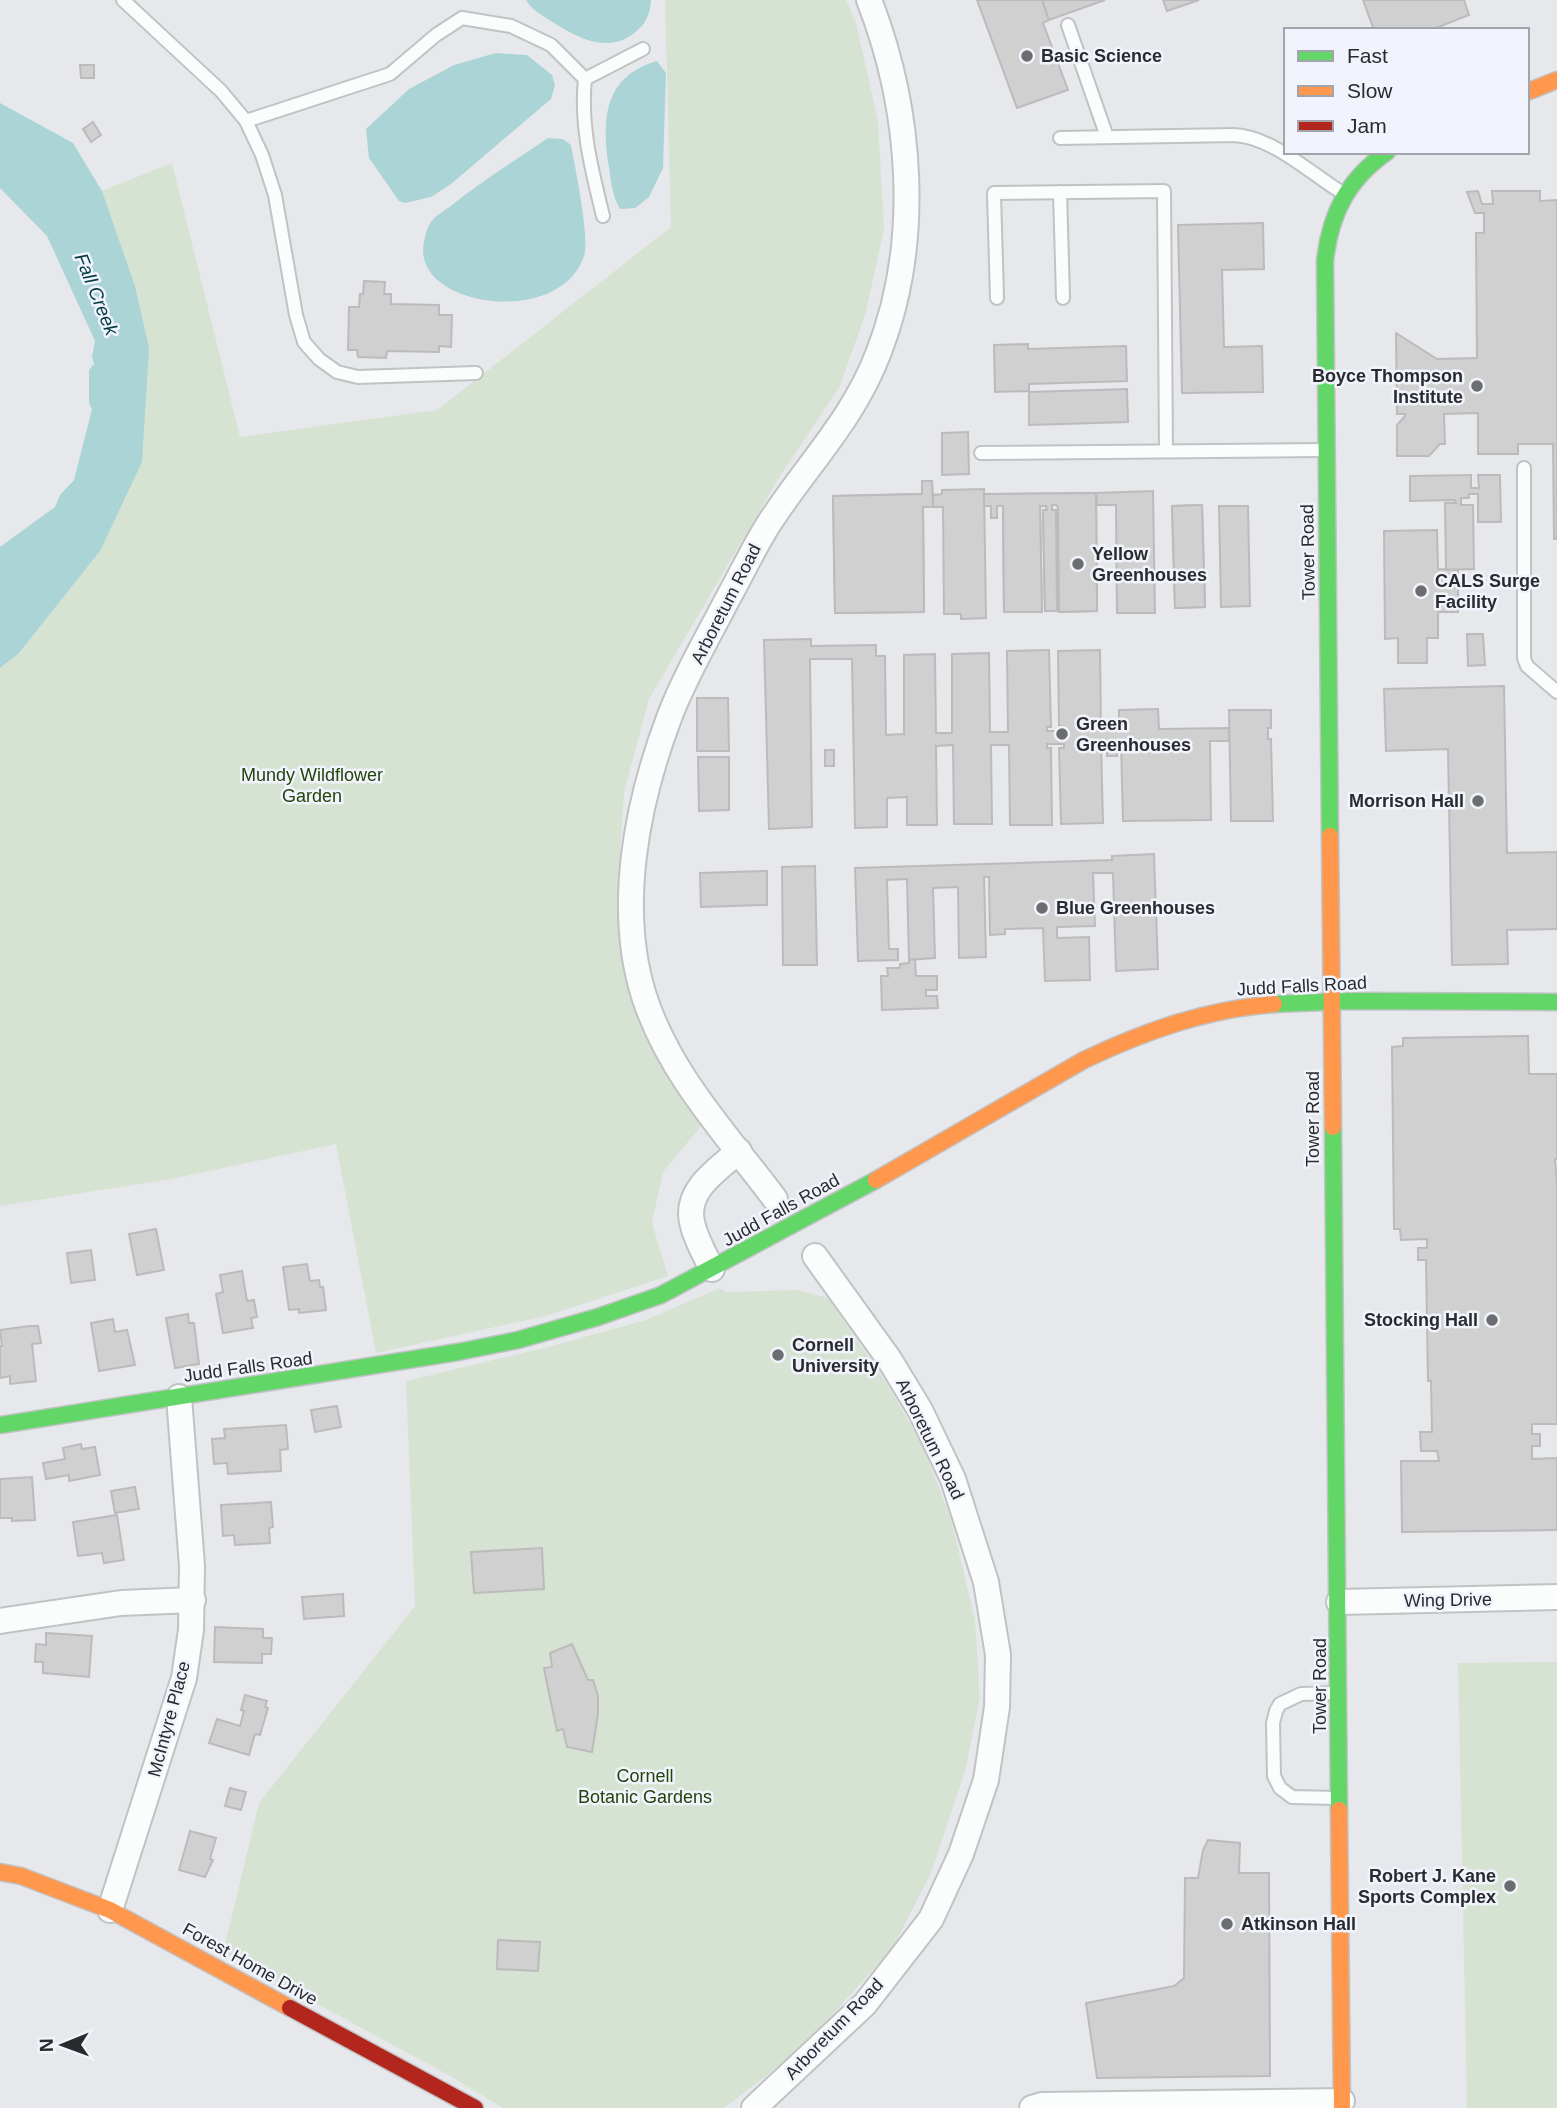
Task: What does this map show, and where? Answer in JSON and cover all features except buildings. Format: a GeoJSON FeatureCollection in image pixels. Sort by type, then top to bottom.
{"type":"FeatureCollection","features":[{"type":"Feature","properties":{"kind":"street","name":"Arboretum Road"},"geometry":{"type":"LineString","coordinates":[[775,1199],[685,1081],[655,1026],[636,965],[631,934],[633,877],[639,822],[652,768],[670,715],[697,656],[765,529],[788,494],[833,438],[861,392],[878,355],[891,315],[905,234],[904,146],[897,91],[884,38],[869,0]]}},
{"type":"Feature","properties":{"kind":"street"},"geometry":{"type":"LineString","coordinates":[[1529,91],[1557,80]]}},
{"type":"Feature","properties":{"kind":"street","name":"Tower Road"},"geometry":{"type":"LineString","coordinates":[[1342,2105],[1325,252],[1332,216],[1344,195],[1364,171],[1385,154]]}},
{"type":"Feature","properties":{"kind":"street","name":"Judd Falls Road"},"geometry":{"type":"LineString","coordinates":[[0,1425],[361,1370],[518,1340],[598,1317],[661,1295],[712,1269],[835,1203],[1084,1060],[1121,1041],[1172,1023],[1225,1010],[1278,1003],[1557,1002]]}},
{"type":"Feature","properties":{"kind":"street"},"geometry":{"type":"LineString","coordinates":[[712,1269],[692,1224],[691,1208],[704,1181],[739,1151]]}},
{"type":"Feature","properties":{"kind":"street","name":"Arboretum Road"},"geometry":{"type":"LineString","coordinates":[[754,2108],[865,2004],[931,1919],[961,1854],[986,1780],[998,1707],[998,1654],[986,1582],[953,1479],[920,1410],[889,1359],[815,1256]]}},
{"type":"Feature","properties":{"kind":"street","name":"McIntyre Place"},"geometry":{"type":"LineString","coordinates":[[110,1910],[184,1678],[193,1600],[179,1397]]}},
{"type":"Feature","properties":{"kind":"street","name":"Wing Drive"},"geometry":{"type":"LineString","coordinates":[[1339,1602],[1557,1597]]}},
{"type":"Feature","properties":{"kind":"street"},"geometry":{"type":"LineString","coordinates":[[0,1622],[121,1603],[193,1600]]}},
{"type":"Feature","properties":{"kind":"street","name":"Forest Home Drive"},"geometry":{"type":"LineString","coordinates":[[0,1872],[21,1876],[110,1910],[475,2108]]}},
{"type":"Feature","properties":{"kind":"street"},"geometry":{"type":"LineString","coordinates":[[1032,2108],[1042,2105],[1342,2105]]}},
{"type":"Feature","properties":{"kind":"lane"},"geometry":{"type":"LineString","coordinates":[[123,0],[221,91],[246,121],[262,155],[275,195],[296,315],[304,342],[319,359],[337,372],[358,377],[476,373]]}},
{"type":"Feature","properties":{"kind":"lane"},"geometry":{"type":"LineString","coordinates":[[246,121],[390,75],[436,35],[462,18],[511,26],[551,45],[585,79]]}},
{"type":"Feature","properties":{"kind":"lane"},"geometry":{"type":"LineString","coordinates":[[1068,25],[1107,137]]}},
{"type":"Feature","properties":{"kind":"lane"},"geometry":{"type":"LineString","coordinates":[[585,79],[643,48]]}},
{"type":"Feature","properties":{"kind":"lane"},"geometry":{"type":"LineString","coordinates":[[585,79],[583,101],[588,154],[603,216]]}},
{"type":"Feature","properties":{"kind":"lane"},"geometry":{"type":"LineString","coordinates":[[1060,138],[1233,135],[1253,137],[1273,147],[1344,195]]}},
{"type":"Feature","properties":{"kind":"lane"},"geometry":{"type":"LineString","coordinates":[[997,298],[994,193],[1164,191],[1166,451]]}},
{"type":"Feature","properties":{"kind":"lane"},"geometry":{"type":"LineString","coordinates":[[1060,192],[1063,298]]}},
{"type":"Feature","properties":{"kind":"lane"},"geometry":{"type":"LineString","coordinates":[[981,453],[1326,450]]}},
{"type":"Feature","properties":{"kind":"lane"},"geometry":{"type":"LineString","coordinates":[[1524,468],[1524,658],[1527,666],[1557,692]]}},
{"type":"Feature","properties":{"kind":"lane"},"geometry":{"type":"LineString","coordinates":[[1339,1693],[1293,1696],[1280,1704],[1273,1723],[1274,1776],[1280,1788],[1292,1797],[1340,1798]]}},
{"type":"Feature","properties":{"kind":"green space","name":"Mundy Wildflower Garden"},"geometry":{"type":"Polygon","coordinates":[[[665,0],[846,0],[856,23],[878,121],[884,229],[866,312],[840,386],[780,476],[649,699],[624,792],[617,896],[624,973],[660,1064],[701,1126],[663,1172],[652,1223],[668,1276],[546,1316],[376,1353],[336,1144],[171,1179],[0,1206],[0,668],[19,653],[100,551],[135,286],[102,191],[172,163],[240,437],[437,410],[671,227],[665,0]]]}},
{"type":"Feature","properties":{"kind":"green space","name":"Cornell Botanic Gardens"},"geometry":{"type":"Polygon","coordinates":[[[720,1288],[725,1292],[798,1290],[828,1298],[891,1390],[923,1447],[951,1519],[975,1620],[980,1698],[965,1771],[931,1873],[892,1949],[800,2050],[724,2108],[503,2108],[452,2077],[223,1953],[259,1803],[415,1606],[406,1381],[646,1320],[720,1288]]]}},
{"type":"Feature","properties":{"kind":"green space","name":"Robert J. Kane Sports Complex"},"geometry":{"type":"Polygon","coordinates":[[[1557,1662],[1557,2108],[1467,2108],[1458,1663],[1557,1662]]]}},
{"type":"Feature","properties":{"kind":"water"},"geometry":{"type":"Polygon","coordinates":[[[526,0],[651,1],[646,20],[633,34],[623,40],[602,43],[591,41],[561,27],[537,12],[526,0]]]}},
{"type":"Feature","properties":{"kind":"water"},"geometry":{"type":"Polygon","coordinates":[[[496,53],[527,55],[552,75],[555,85],[551,99],[451,184],[431,197],[405,203],[399,201],[369,158],[366,129],[409,89],[454,65],[496,53]]]}},
{"type":"Feature","properties":{"kind":"water"},"geometry":{"type":"Polygon","coordinates":[[[657,61],[666,73],[663,168],[649,197],[635,208],[620,209],[613,192],[608,161],[607,113],[611,99],[627,76],[657,61]]]}},
{"type":"Feature","properties":{"kind":"water","name":"Fall Creek"},"geometry":{"type":"Polygon","coordinates":[[[0,103],[73,143],[102,191],[135,286],[149,348],[142,462],[100,551],[19,653],[0,668],[0,547],[55,507],[60,495],[74,480],[92,409],[89,403],[89,370],[94,364],[92,357],[95,341],[47,236],[0,188],[0,103]]]}},
{"type":"Feature","properties":{"kind":"water"},"geometry":{"type":"Polygon","coordinates":[[[548,138],[563,139],[571,145],[581,202],[585,234],[584,256],[570,279],[547,294],[519,301],[490,301],[462,294],[440,282],[426,264],[424,242],[431,222],[548,138]]]}},
{"type":"Feature","properties":{"kind":"traffic: fast"},"geometry":{"type":"LineString","coordinates":[[1330,836],[1325,261],[1331,228],[1343,199],[1362,174],[1384,154]]}},
{"type":"Feature","properties":{"kind":"traffic: fast"},"geometry":{"type":"LineString","coordinates":[[1274,1004],[1349,1001],[1557,1002]]}},
{"type":"Feature","properties":{"kind":"traffic: fast"},"geometry":{"type":"LineString","coordinates":[[1333,1127],[1339,1810]]}},
{"type":"Feature","properties":{"kind":"traffic: fast"},"geometry":{"type":"LineString","coordinates":[[0,1425],[458,1352],[518,1340],[661,1295],[876,1180]]}},
{"type":"Feature","properties":{"kind":"traffic: slow"},"geometry":{"type":"LineString","coordinates":[[1529,91],[1557,80]]}},
{"type":"Feature","properties":{"kind":"traffic: slow"},"geometry":{"type":"LineString","coordinates":[[1330,836],[1333,1127]]}},
{"type":"Feature","properties":{"kind":"traffic: slow"},"geometry":{"type":"LineString","coordinates":[[876,1180],[1107,1049],[1201,1016],[1274,1004]]}},
{"type":"Feature","properties":{"kind":"traffic: slow"},"geometry":{"type":"LineString","coordinates":[[1339,1810],[1342,2108]]}},
{"type":"Feature","properties":{"kind":"traffic: slow"},"geometry":{"type":"LineString","coordinates":[[0,1872],[21,1876],[110,1910],[290,2008]]}},
{"type":"Feature","properties":{"kind":"traffic: jam"},"geometry":{"type":"LineString","coordinates":[[290,2008],[475,2108]]}},
{"type":"Feature","properties":{"kind":"place","name":"Basic Science"},"geometry":{"type":"Point","coordinates":[1027,56]}},
{"type":"Feature","properties":{"kind":"place","name":"Boyce Thompson Institute"},"geometry":{"type":"Point","coordinates":[1477,386]}},
{"type":"Feature","properties":{"kind":"place","name":"Yellow Greenhouses"},"geometry":{"type":"Point","coordinates":[1078,564]}},
{"type":"Feature","properties":{"kind":"place","name":"CALS Surge Facility"},"geometry":{"type":"Point","coordinates":[1421,591]}},
{"type":"Feature","properties":{"kind":"place","name":"Green Greenhouses"},"geometry":{"type":"Point","coordinates":[1062,734]}},
{"type":"Feature","properties":{"kind":"place","name":"Morrison Hall"},"geometry":{"type":"Point","coordinates":[1478,801]}},
{"type":"Feature","properties":{"kind":"place","name":"Blue Greenhouses"},"geometry":{"type":"Point","coordinates":[1042,908]}},
{"type":"Feature","properties":{"kind":"place","name":"Stocking Hall"},"geometry":{"type":"Point","coordinates":[1492,1320]}},
{"type":"Feature","properties":{"kind":"place","name":"Cornell University"},"geometry":{"type":"Point","coordinates":[778,1355]}},
{"type":"Feature","properties":{"kind":"place","name":"Robert J. Kane Sports Complex"},"geometry":{"type":"Point","coordinates":[1510,1886]}},
{"type":"Feature","properties":{"kind":"place","name":"Atkinson Hall"},"geometry":{"type":"Point","coordinates":[1227,1924]}}]}
